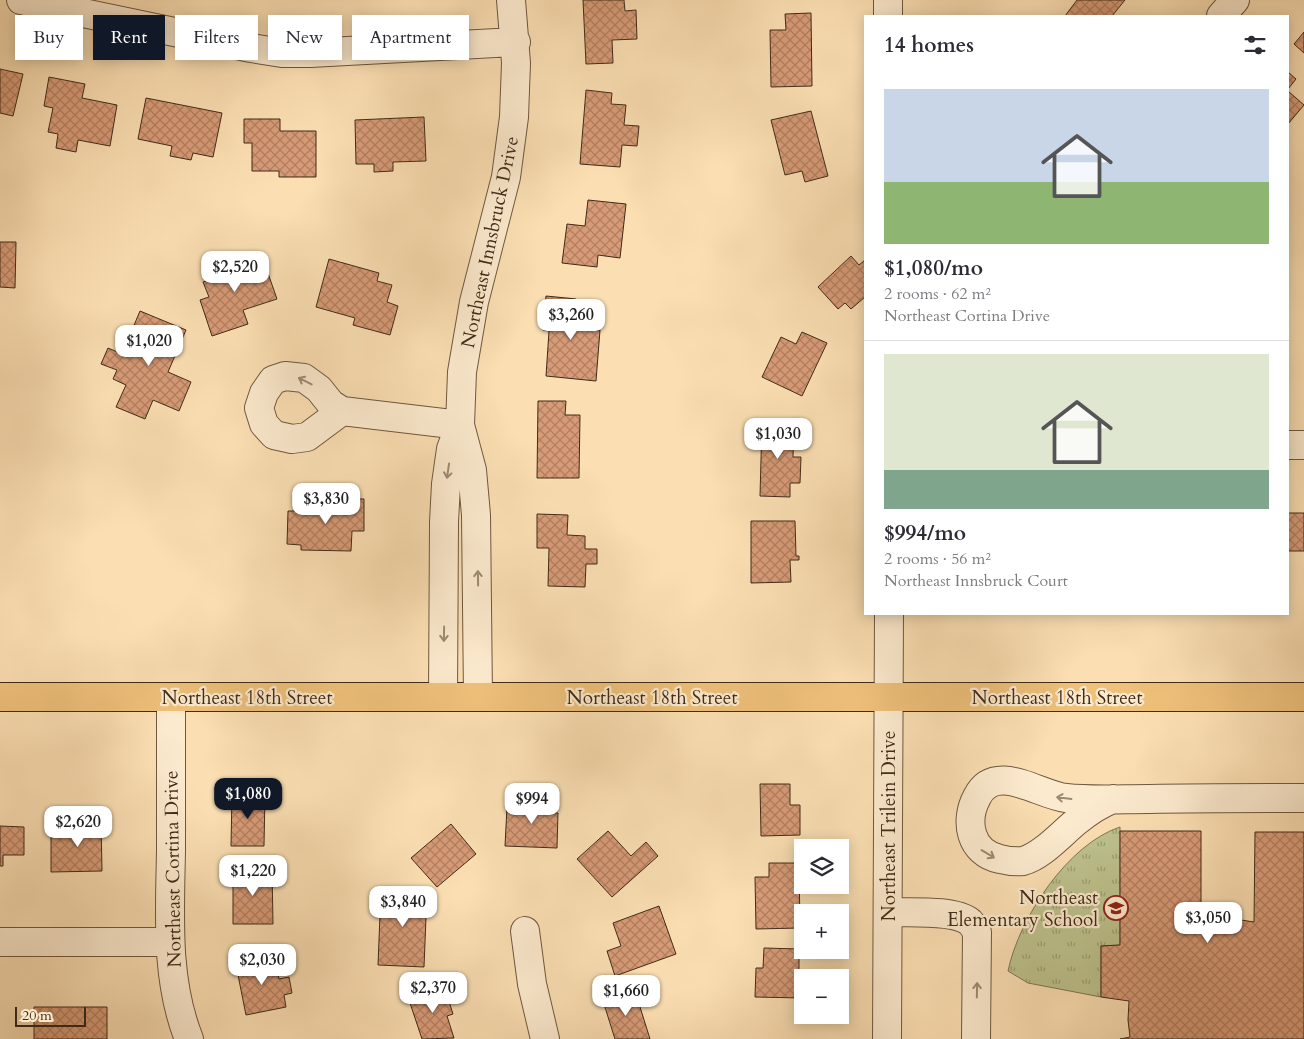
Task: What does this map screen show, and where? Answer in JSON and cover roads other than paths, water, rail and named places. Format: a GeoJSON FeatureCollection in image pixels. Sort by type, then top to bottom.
{"type":"FeatureCollection","features":[{"type":"Feature","properties":{"kind":"main road","name":"Northeast 18th Street"},"geometry":{"type":"LineString","coordinates":[[0,697],[1304,697]]}},
{"type":"Feature","properties":{"kind":"street"},"geometry":{"type":"LineString","coordinates":[[21,0],[282,53],[516,42]]}},
{"type":"Feature","properties":{"kind":"street","name":"Northeast Innsbruck Drive"},"geometry":{"type":"LineString","coordinates":[[478,697],[476,515],[472,470],[460,424],[462,372],[474,302],[506,177],[514,117],[516,42],[511,0]]}},
{"type":"Feature","properties":{"kind":"street"},"geometry":{"type":"LineString","coordinates":[[888,0],[888,15]]}},
{"type":"Feature","properties":{"kind":"street"},"geometry":{"type":"LineString","coordinates":[[1222,15],[1235,0]]}},
{"type":"Feature","properties":{"kind":"street"},"geometry":{"type":"LineString","coordinates":[[342,412],[460,424]]}},
{"type":"Feature","properties":{"kind":"street","name":"Northeast Innsbruck Drive"},"geometry":{"type":"LineString","coordinates":[[443,697],[444,514],[451,450],[460,424]]}},
{"type":"Feature","properties":{"kind":"street"},"geometry":{"type":"LineString","coordinates":[[1289,445],[1304,445]]}},
{"type":"Feature","properties":{"kind":"street"},"geometry":{"type":"LineString","coordinates":[[444,514],[476,515]]}},
{"type":"Feature","properties":{"kind":"street","name":"Northeast Trilein Drive"},"geometry":{"type":"LineString","coordinates":[[887,1039],[889,615]]}},
{"type":"Feature","properties":{"kind":"street","name":"Northeast Cortina Drive"},"geometry":{"type":"LineString","coordinates":[[171,697],[170,942],[174,985],[184,1027],[189,1039]]}},
{"type":"Feature","properties":{"kind":"street"},"geometry":{"type":"LineString","coordinates":[[1113,799],[1103,803],[1078,820],[1042,851],[1024,861],[1010,862],[996,858],[982,851],[973,838],[970,823],[972,806],[979,791],[988,784],[1002,780],[1015,781],[1054,797],[1076,799],[1304,798]]}},
{"type":"Feature","properties":{"kind":"street"},"geometry":{"type":"LineString","coordinates":[[888,912],[945,914],[960,917],[970,922],[977,932],[976,1039]]}},
{"type":"Feature","properties":{"kind":"street"},"geometry":{"type":"LineString","coordinates":[[525,931],[532,984],[545,1039]]}},
{"type":"Feature","properties":{"kind":"street"},"geometry":{"type":"LineString","coordinates":[[0,942],[170,942]]}},
{"type":"Feature","properties":{"kind":"place","name":"Northeast Elementary School"},"geometry":{"type":"Point","coordinates":[1116,908]}}]}
